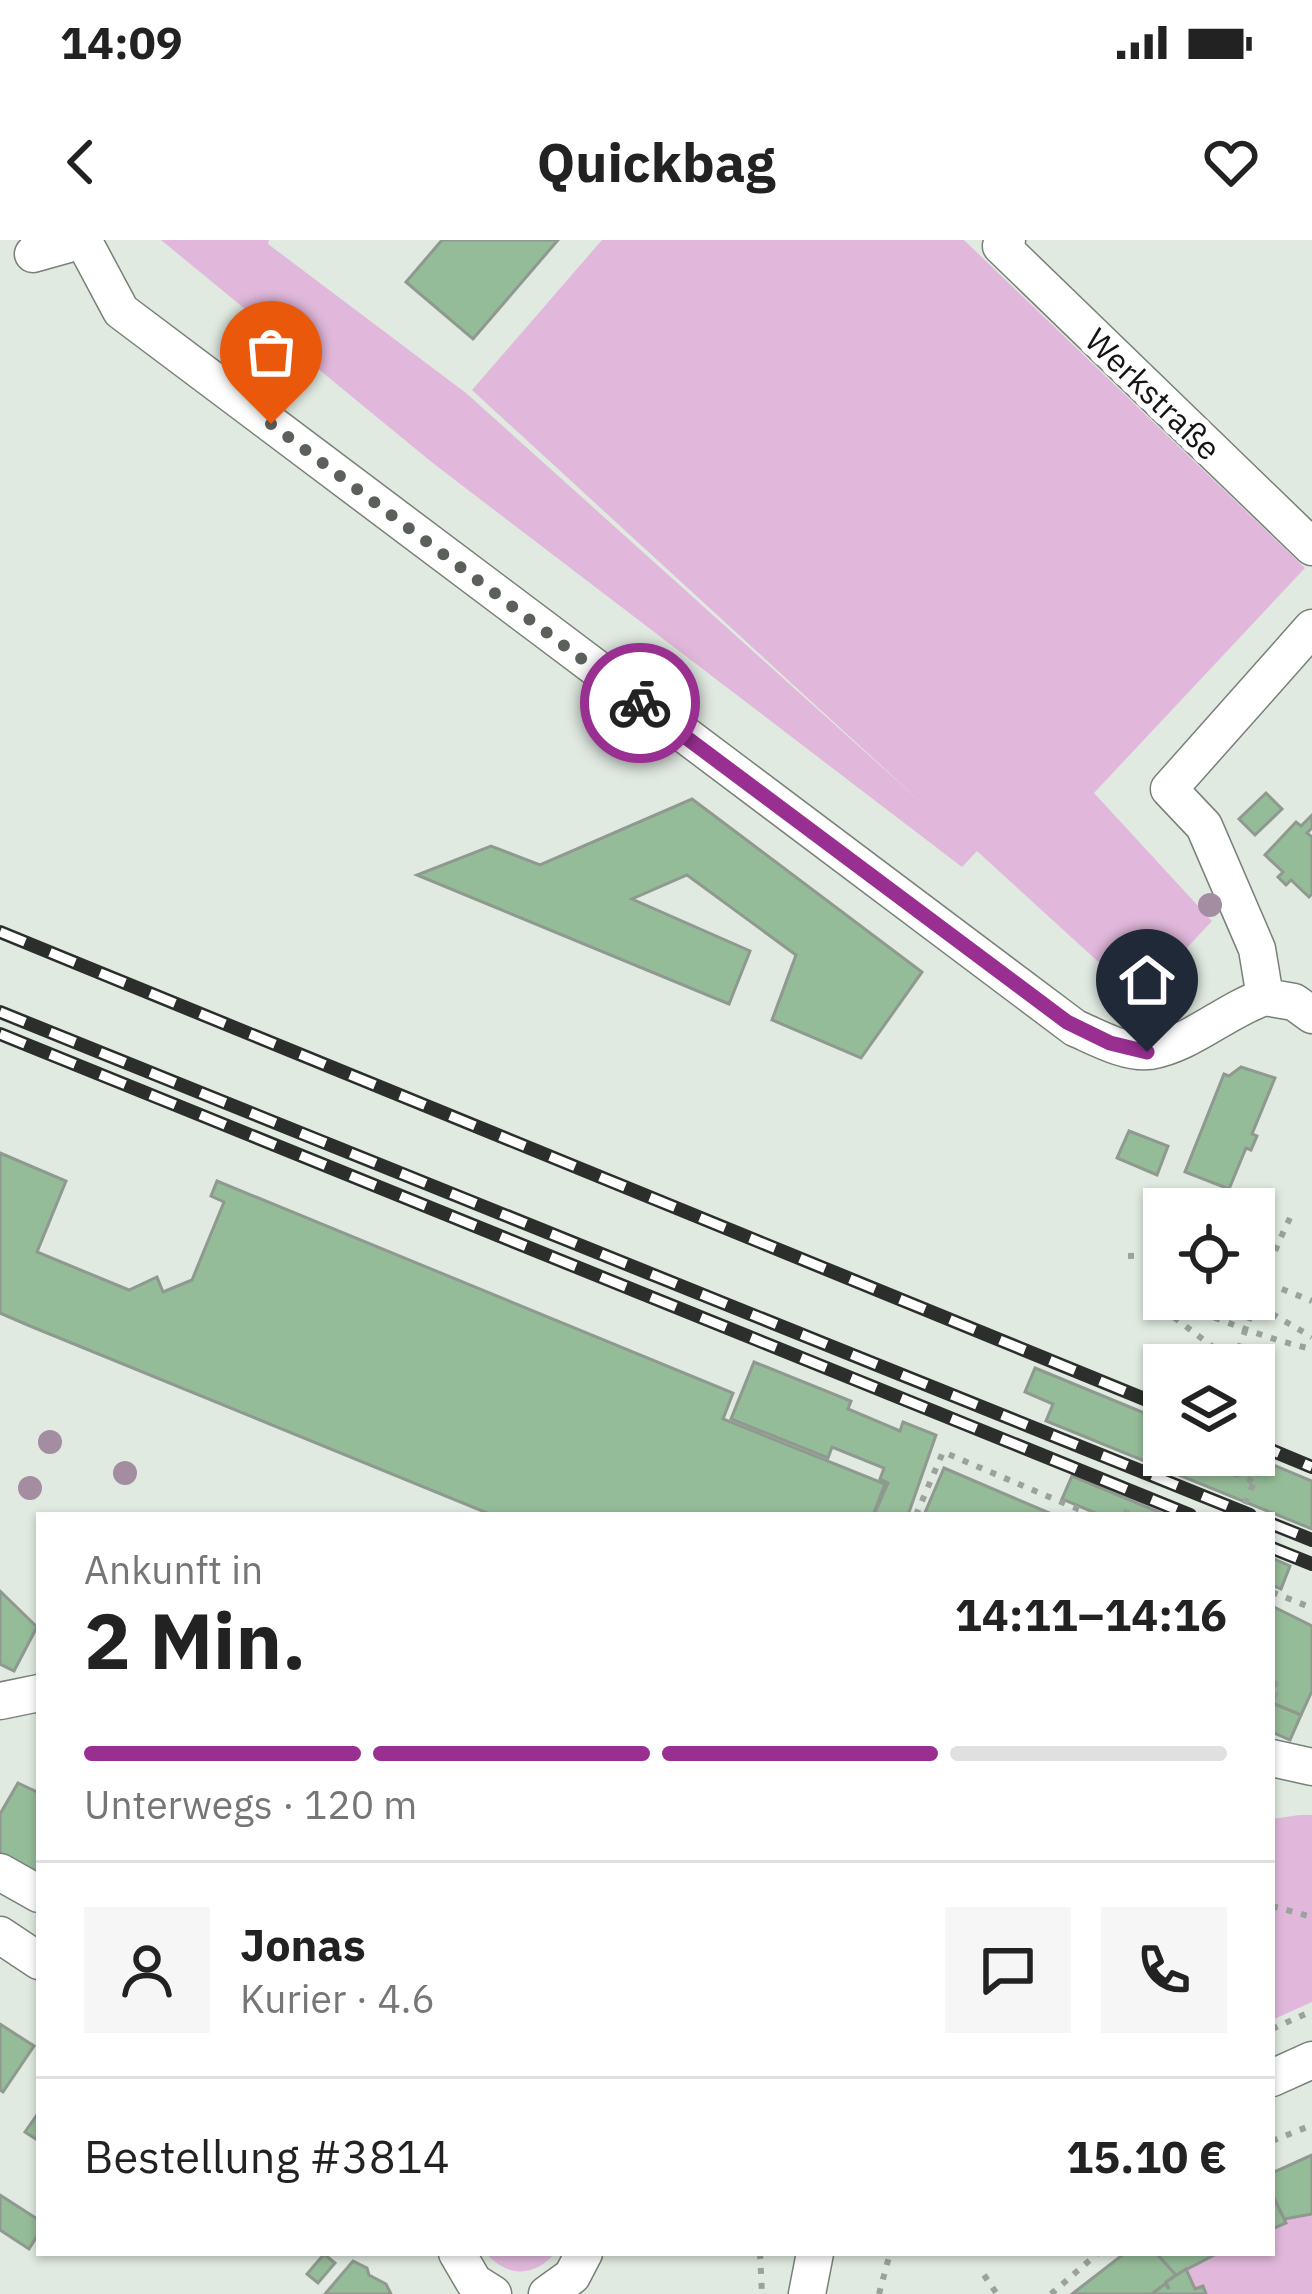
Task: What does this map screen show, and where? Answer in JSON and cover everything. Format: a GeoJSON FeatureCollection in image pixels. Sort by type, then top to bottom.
{"type":"FeatureCollection","features":[{"type":"Feature","properties":{"kind":"street"},"geometry":{"type":"LineString","coordinates":[[33,254],[83,240],[121,311],[1076,1028],[1147,1052],[1187,1037],[1236,1006],[1265,997],[1294,1002],[1312,1015]]}},
{"type":"Feature","properties":{"kind":"street","name":"Werkstraße"},"geometry":{"type":"LineString","coordinates":[[1007,240],[1001,246],[1312,548]]}},
{"type":"Feature","properties":{"kind":"street"},"geometry":{"type":"LineString","coordinates":[[1265,997],[1257,949],[1204,826],[1169,789],[1312,628]]}},
{"type":"Feature","properties":{"kind":"street"},"geometry":{"type":"LineString","coordinates":[[0,1701],[36,1694]]}},
{"type":"Feature","properties":{"kind":"street"},"geometry":{"type":"LineString","coordinates":[[1275,1759],[1312,1768]]}},
{"type":"Feature","properties":{"kind":"street"},"geometry":{"type":"LineString","coordinates":[[1275,1770],[1312,1768]]}},
{"type":"Feature","properties":{"kind":"street"},"geometry":{"type":"LineString","coordinates":[[0,1872],[36,1892]]}},
{"type":"Feature","properties":{"kind":"street"},"geometry":{"type":"LineString","coordinates":[[0,1935],[36,1958]]}},
{"type":"Feature","properties":{"kind":"street"},"geometry":{"type":"LineString","coordinates":[[1275,2077],[1312,2060]]}},
{"type":"Feature","properties":{"kind":"street"},"geometry":{"type":"LineString","coordinates":[[807,2294],[814,2256]]}},
{"type":"Feature","properties":{"kind":"path"},"geometry":{"type":"LineString","coordinates":[[1275,1247],[1290,1218]]}},
{"type":"Feature","properties":{"kind":"path"},"geometry":{"type":"LineString","coordinates":[[1128,1256],[1143,1256]]}},
{"type":"Feature","properties":{"kind":"path"},"geometry":{"type":"LineString","coordinates":[[1275,1287],[1312,1301]]}},
{"type":"Feature","properties":{"kind":"path"},"geometry":{"type":"LineString","coordinates":[[1247,1320],[1245,1332],[1234,1363],[1167,1312],[1168,1301],[1245,1332],[1312,1349]]}},
{"type":"Feature","properties":{"kind":"path"},"geometry":{"type":"LineString","coordinates":[[1275,1316],[1312,1337]]}},
{"type":"Feature","properties":{"kind":"path"},"geometry":{"type":"LineString","coordinates":[[917,1512],[943,1452],[1085,1512]]}},
{"type":"Feature","properties":{"kind":"path"},"geometry":{"type":"LineString","coordinates":[[1240,1476],[1254,1482]]}},
{"type":"Feature","properties":{"kind":"path"},"geometry":{"type":"LineString","coordinates":[[1245,1504],[1256,1476]]}},
{"type":"Feature","properties":{"kind":"path"},"geometry":{"type":"LineString","coordinates":[[1126,1512],[1131,1501]]}},
{"type":"Feature","properties":{"kind":"path"},"geometry":{"type":"LineString","coordinates":[[1275,1593],[1312,1608]]}},
{"type":"Feature","properties":{"kind":"path"},"geometry":{"type":"LineString","coordinates":[[1275,1907],[1312,1917]]}},
{"type":"Feature","properties":{"kind":"path"},"geometry":{"type":"LineString","coordinates":[[1275,2028],[1312,2011]]}},
{"type":"Feature","properties":{"kind":"path"},"geometry":{"type":"LineString","coordinates":[[1275,2140],[1312,2125]]}},
{"type":"Feature","properties":{"kind":"path"},"geometry":{"type":"LineString","coordinates":[[760,2256],[762,2294]]}},
{"type":"Feature","properties":{"kind":"path"},"geometry":{"type":"LineString","coordinates":[[879,2294],[889,2256]]}},
{"type":"Feature","properties":{"kind":"path"},"geometry":{"type":"LineString","coordinates":[[1051,2294],[1095,2256]]}},
{"type":"Feature","properties":{"kind":"path"},"geometry":{"type":"LineString","coordinates":[[984,2275],[997,2294]]}},
{"type":"Feature","properties":{"kind":"shaded area"},"geometry":{"type":"Polygon","coordinates":[[[161,240],[269,240],[268,244],[466,393],[923,804],[472,390],[602,240],[964,240],[1305,568],[1094,793],[1212,921],[1139,999],[977,851],[962,867],[434,464],[161,240]]]}},
{"type":"Feature","properties":{"kind":"shaded area"},"geometry":{"type":"Polygon","coordinates":[[[1312,1815],[1312,2002],[1275,2019],[1275,1819],[1312,1815]]]}},
{"type":"Feature","properties":{"kind":"shaded area"},"geometry":{"type":"Polygon","coordinates":[[[1296,2214],[1312,2214],[1312,2294],[1206,2294],[1203,2286],[1195,2289],[1186,2266],[1207,2256],[1275,2256],[1275,2227],[1296,2214]]]}},
{"type":"Feature","properties":{"kind":"shaded area"},"geometry":{"type":"Polygon","coordinates":[[[489,2256],[552,2256],[539,2267],[521,2271],[489,2256]]]}},
{"type":"Feature","properties":{"kind":"building"},"geometry":{"type":"Polygon","coordinates":[[[442,240],[558,240],[473,339],[406,282],[442,240]]]}},
{"type":"Feature","properties":{"kind":"building"},"geometry":{"type":"Polygon","coordinates":[[[1266,793],[1282,809],[1255,835],[1239,819],[1266,793]]]}},
{"type":"Feature","properties":{"kind":"building"},"geometry":{"type":"Polygon","coordinates":[[[692,799],[922,972],[861,1058],[772,1020],[796,955],[687,875],[632,899],[750,951],[729,1004],[417,875],[491,846],[540,865],[692,799]]]}},
{"type":"Feature","properties":{"kind":"building"},"geometry":{"type":"Polygon","coordinates":[[[1312,815],[1307,833],[1312,837],[1309,897],[1291,880],[1286,885],[1278,877],[1283,872],[1265,855],[1296,822],[1301,826],[1312,815]]]}},
{"type":"Feature","properties":{"kind":"building"},"geometry":{"type":"Polygon","coordinates":[[[1241,1067],[1275,1078],[1252,1134],[1257,1136],[1251,1150],[1246,1148],[1226,1188],[1185,1172],[1224,1074],[1229,1076],[1241,1067]]]}},
{"type":"Feature","properties":{"kind":"building"},"geometry":{"type":"Polygon","coordinates":[[[1129,1131],[1168,1146],[1157,1175],[1117,1158],[1129,1131]]]}},
{"type":"Feature","properties":{"kind":"building"},"geometry":{"type":"Polygon","coordinates":[[[0,1153],[66,1181],[37,1252],[129,1290],[157,1277],[163,1292],[192,1280],[224,1202],[211,1196],[217,1181],[733,1393],[723,1419],[885,1484],[874,1512],[485,1512],[0,1313],[0,1153]]]}},
{"type":"Feature","properties":{"kind":"building"},"geometry":{"type":"Polygon","coordinates":[[[754,1362],[851,1401],[848,1409],[900,1431],[903,1422],[936,1435],[909,1512],[875,1512],[888,1483],[880,1479],[884,1468],[832,1447],[828,1458],[731,1419],[754,1362]]]}},
{"type":"Feature","properties":{"kind":"building"},"geometry":{"type":"Polygon","coordinates":[[[1035,1368],[1143,1412],[1143,1460],[1046,1421],[1053,1404],[1025,1392],[1035,1368]]]}},
{"type":"Feature","properties":{"kind":"building"},"geometry":{"type":"Polygon","coordinates":[[[1275,1466],[1312,1481],[1312,1529],[1181,1476],[1275,1476],[1275,1466]]]}},
{"type":"Feature","properties":{"kind":"building"},"geometry":{"type":"Polygon","coordinates":[[[944,1468],[1047,1512],[925,1512],[944,1468]]]}},
{"type":"Feature","properties":{"kind":"building"},"geometry":{"type":"Polygon","coordinates":[[[1072,1476],[1159,1512],[1093,1512],[1062,1499],[1072,1476]]]}},
{"type":"Feature","properties":{"kind":"building"},"geometry":{"type":"Polygon","coordinates":[[[1275,1559],[1290,1566],[1281,1589],[1275,1586],[1275,1559]]]}},
{"type":"Feature","properties":{"kind":"building"},"geometry":{"type":"Polygon","coordinates":[[[0,1591],[36,1629],[14,1671],[0,1664],[0,1591]]]}},
{"type":"Feature","properties":{"kind":"building"},"geometry":{"type":"Polygon","coordinates":[[[1275,1608],[1312,1626],[1312,1691],[1301,1715],[1275,1704],[1275,1608]]]}},
{"type":"Feature","properties":{"kind":"building"},"geometry":{"type":"Polygon","coordinates":[[[1275,1704],[1301,1715],[1290,1740],[1275,1733],[1275,1704]]]}},
{"type":"Feature","properties":{"kind":"building"},"geometry":{"type":"Polygon","coordinates":[[[18,1783],[36,1792],[36,1875],[0,1857],[0,1814],[18,1783]]]}},
{"type":"Feature","properties":{"kind":"building"},"geometry":{"type":"Polygon","coordinates":[[[0,2024],[34,2046],[3,2092],[0,2090],[0,2024]]]}},
{"type":"Feature","properties":{"kind":"building"},"geometry":{"type":"Polygon","coordinates":[[[36,2116],[36,2139],[25,2132],[36,2116]]]}},
{"type":"Feature","properties":{"kind":"building"},"geometry":{"type":"Polygon","coordinates":[[[1312,2155],[1312,2214],[1284,2219],[1275,2200],[1275,2172],[1312,2155]]]}},
{"type":"Feature","properties":{"kind":"building"},"geometry":{"type":"Polygon","coordinates":[[[0,2195],[36,2218],[36,2238],[29,2249],[0,2230],[0,2195]]]}},
{"type":"Feature","properties":{"kind":"building"},"geometry":{"type":"Polygon","coordinates":[[[1275,2200],[1286,2223],[1275,2228],[1275,2200]]]}},
{"type":"Feature","properties":{"kind":"building"},"geometry":{"type":"Polygon","coordinates":[[[322,2256],[335,2263],[318,2283],[307,2274],[322,2256]]]}},
{"type":"Feature","properties":{"kind":"building"},"geometry":{"type":"Polygon","coordinates":[[[1121,2256],[1159,2256],[1176,2275],[1166,2282],[1170,2287],[1165,2284],[1152,2294],[1072,2294],[1121,2256]]]}},
{"type":"Feature","properties":{"kind":"building"},"geometry":{"type":"Polygon","coordinates":[[[1159,2256],[1212,2256],[1176,2275],[1159,2256]]]}},
{"type":"Feature","properties":{"kind":"building"},"geometry":{"type":"Polygon","coordinates":[[[353,2261],[386,2284],[391,2294],[325,2294],[353,2261]]]}},
{"type":"Feature","properties":{"kind":"building"},"geometry":{"type":"Polygon","coordinates":[[[1186,2269],[1195,2289],[1203,2286],[1206,2294],[1152,2294],[1165,2284],[1169,2289],[1166,2282],[1186,2269]]]}},
{"type":"Feature","properties":{"kind":"railway"},"geometry":{"type":"LineString","coordinates":[[0,932],[1143,1398]]}},
{"type":"Feature","properties":{"kind":"railway"},"geometry":{"type":"LineString","coordinates":[[0,1012],[1243,1512]]}},
{"type":"Feature","properties":{"kind":"railway"},"geometry":{"type":"LineString","coordinates":[[0,1034],[1183,1512]]}},
{"type":"Feature","properties":{"kind":"railway"},"geometry":{"type":"LineString","coordinates":[[1275,1452],[1312,1467]]}},
{"type":"Feature","properties":{"kind":"railway"},"geometry":{"type":"LineString","coordinates":[[1275,1525],[1312,1540]]}},
{"type":"Feature","properties":{"kind":"railway"},"geometry":{"type":"LineString","coordinates":[[1275,1549],[1312,1564]]}},
{"type":"Feature","properties":{"kind":"way so far"},"geometry":{"type":"LineString","coordinates":[[271,424],[640,703]]}},
{"type":"Feature","properties":{"kind":"route"},"geometry":{"type":"LineString","coordinates":[[640,703],[1023,992],[1076,1028],[1147,1052]]}}]}
